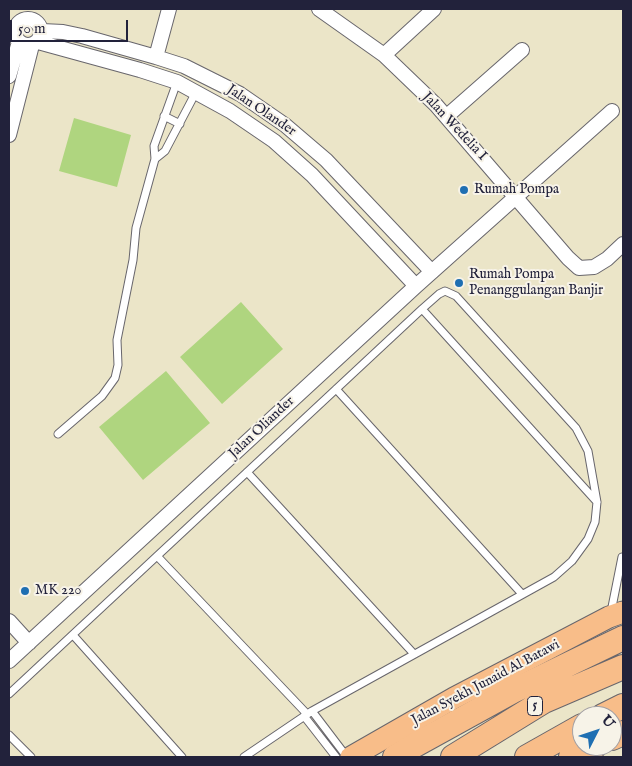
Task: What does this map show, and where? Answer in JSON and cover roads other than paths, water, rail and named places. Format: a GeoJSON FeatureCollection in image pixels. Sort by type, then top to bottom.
{"type":"FeatureCollection","features":[{"type":"Feature","properties":{"kind":"highway"},"geometry":{"type":"LineString","coordinates":[[396,757],[513,691],[623,638]]}},
{"type":"Feature","properties":{"kind":"highway","name":"5"},"geometry":{"type":"LineString","coordinates":[[453,757],[544,701],[623,667]]}},
{"type":"Feature","properties":{"kind":"highway"},"geometry":{"type":"LineString","coordinates":[[527,757],[572,732]]}},
{"type":"Feature","properties":{"kind":"main road","name":"Jalan Syekh Junaid Al Batawi"},"geometry":{"type":"LineString","coordinates":[[349,757],[454,698],[616,615]]}},
{"type":"Feature","properties":{"kind":"street"},"geometry":{"type":"LineString","coordinates":[[156,57],[169,9]]}},
{"type":"Feature","properties":{"kind":"street","name":"Jalan Wedelia I"},"geometry":{"type":"LineString","coordinates":[[319,9],[384,55],[447,116],[568,258],[579,268],[594,267],[607,259],[623,244]]}},
{"type":"Feature","properties":{"kind":"street"},"geometry":{"type":"LineString","coordinates":[[384,55],[428,11]]}},
{"type":"Feature","properties":{"kind":"street"},"geometry":{"type":"LineString","coordinates":[[9,76],[26,28]]}},
{"type":"Feature","properties":{"kind":"street"},"geometry":{"type":"LineString","coordinates":[[9,135],[26,28]]}},
{"type":"Feature","properties":{"kind":"street","name":"Jalan Olander"},"geometry":{"type":"LineString","coordinates":[[26,28],[82,36],[156,57],[207,76],[240,94],[285,125],[326,160],[432,272]]}},
{"type":"Feature","properties":{"kind":"street","name":"Jalan Olander"},"geometry":{"type":"LineString","coordinates":[[26,28],[177,82],[230,111],[274,140],[312,175],[416,286]]}},
{"type":"Feature","properties":{"kind":"street"},"geometry":{"type":"LineString","coordinates":[[447,116],[522,50]]}},
{"type":"Feature","properties":{"kind":"street","name":"Jalan Oliander"},"geometry":{"type":"LineString","coordinates":[[9,662],[416,286],[517,198],[612,111]]}},
{"type":"Feature","properties":{"kind":"street"},"geometry":{"type":"LineString","coordinates":[[9,621],[28,643]]}},
{"type":"Feature","properties":{"kind":"lane"},"geometry":{"type":"LineString","coordinates":[[58,434],[102,396],[115,378],[118,365],[117,340],[133,260],[136,228],[155,160],[154,146],[177,82]]}},
{"type":"Feature","properties":{"kind":"lane"},"geometry":{"type":"LineString","coordinates":[[155,160],[165,151],[196,92]]}},
{"type":"Feature","properties":{"kind":"lane"},"geometry":{"type":"LineString","coordinates":[[164,116],[180,124]]}},
{"type":"Feature","properties":{"kind":"lane"},"geometry":{"type":"LineString","coordinates":[[9,694],[422,309],[445,290],[456,296],[576,428],[588,451],[597,502],[594,522],[588,539],[572,561],[554,577],[308,714],[244,757]]}},
{"type":"Feature","properties":{"kind":"lane"},"geometry":{"type":"LineString","coordinates":[[422,309],[597,502]]}},
{"type":"Feature","properties":{"kind":"lane"},"geometry":{"type":"LineString","coordinates":[[336,389],[522,594]]}},
{"type":"Feature","properties":{"kind":"lane"},"geometry":{"type":"LineString","coordinates":[[247,472],[414,654]]}},
{"type":"Feature","properties":{"kind":"lane"},"geometry":{"type":"LineString","coordinates":[[157,556],[349,757]]}},
{"type":"Feature","properties":{"kind":"lane"},"geometry":{"type":"LineString","coordinates":[[616,615],[622,557]]}},
{"type":"Feature","properties":{"kind":"lane"},"geometry":{"type":"LineString","coordinates":[[73,635],[182,757]]}},
{"type":"Feature","properties":{"kind":"lane"},"geometry":{"type":"LineString","coordinates":[[308,714],[336,757]]}},
{"type":"Feature","properties":{"kind":"lane"},"geometry":{"type":"LineString","coordinates":[[9,735],[31,757]]}},
{"type":"Feature","properties":{"kind":"place","name":"Rumah Pompa"},"geometry":{"type":"Point","coordinates":[464,190]}},
{"type":"Feature","properties":{"kind":"place","name":"Rumah Pompa Penanggulangan Banjir"},"geometry":{"type":"Point","coordinates":[459,283]}},
{"type":"Feature","properties":{"kind":"place","name":"MK 220"},"geometry":{"type":"Point","coordinates":[25,591]}}]}
